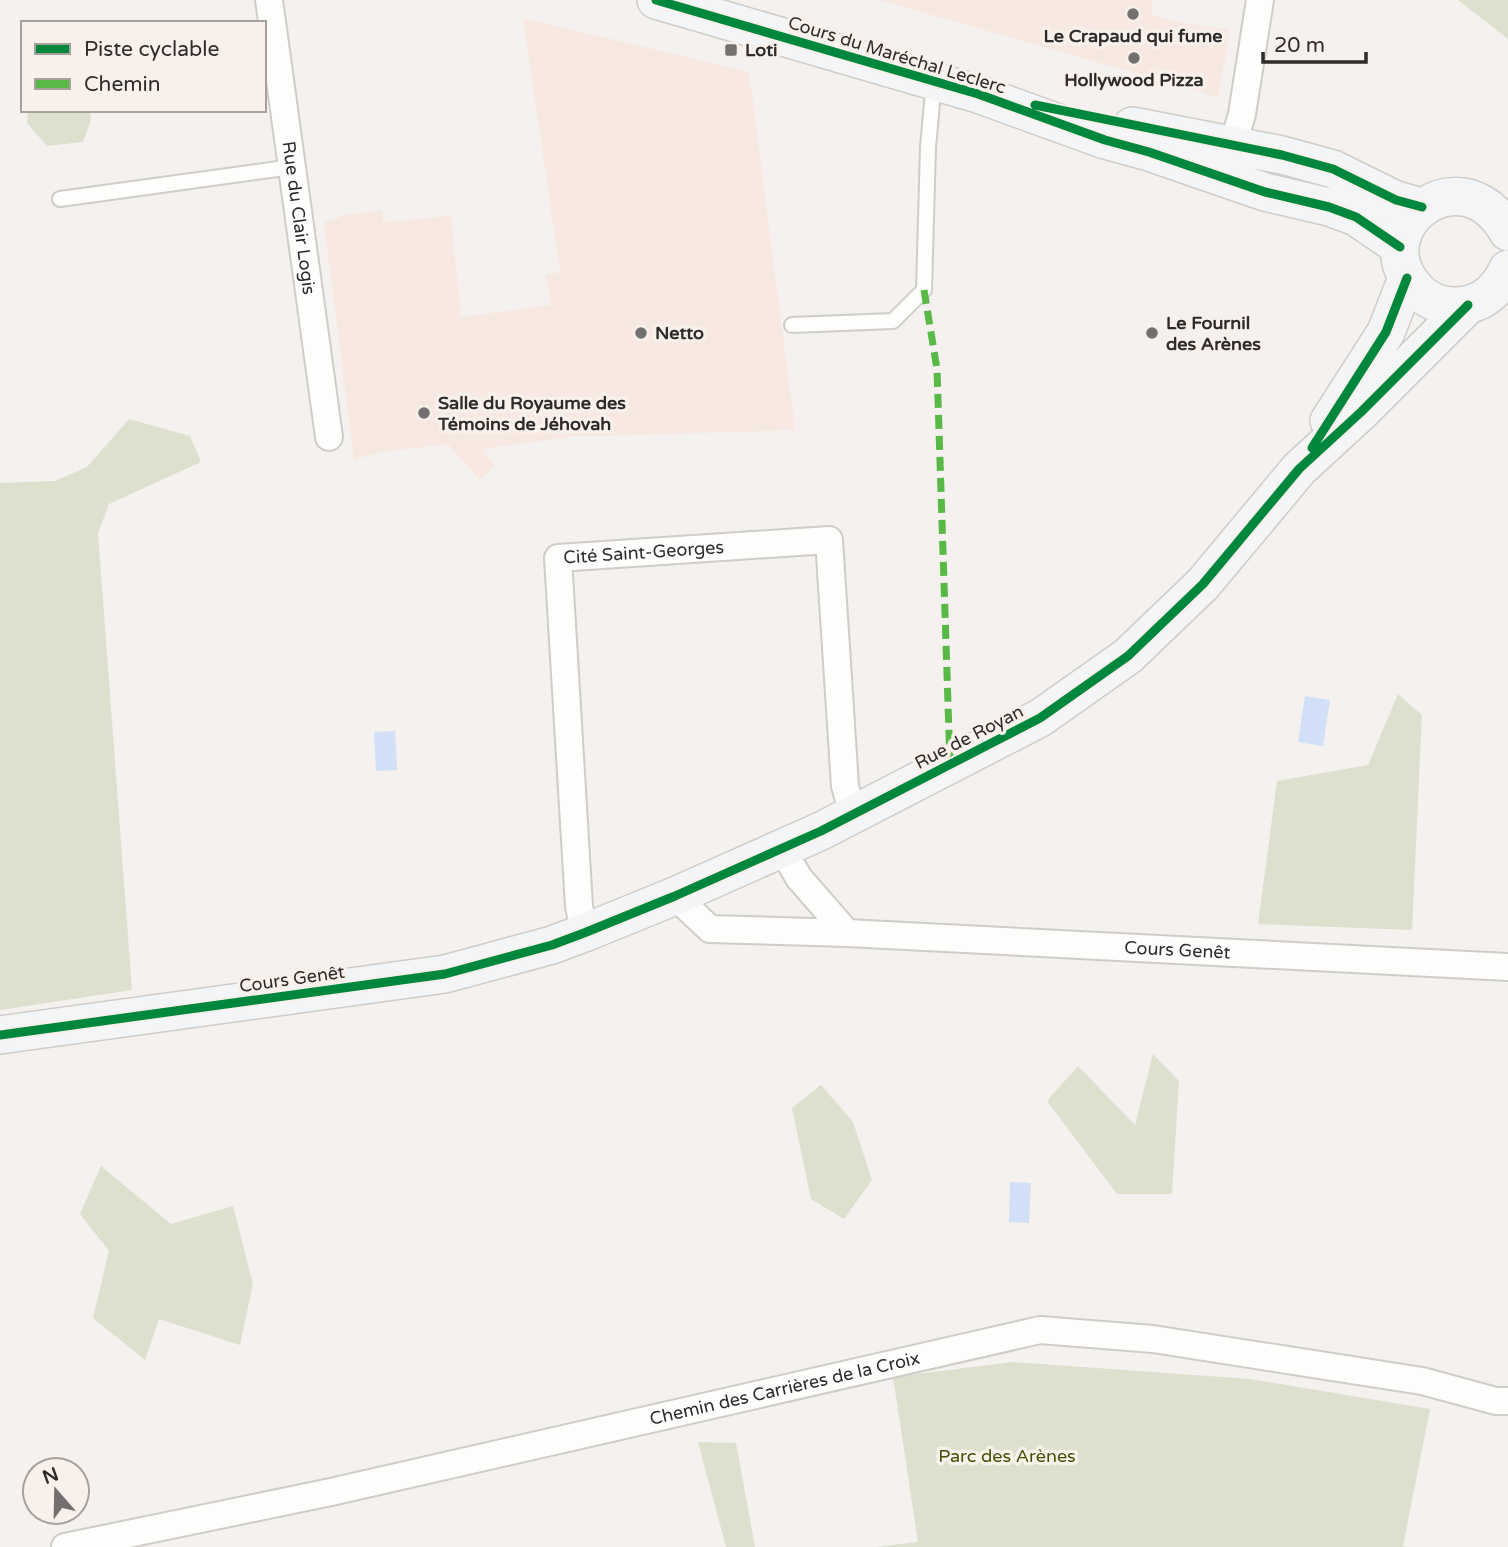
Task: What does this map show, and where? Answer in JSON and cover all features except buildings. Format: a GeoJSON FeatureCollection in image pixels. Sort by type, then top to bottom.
{"type":"FeatureCollection","features":[{"type":"Feature","properties":{"kind":"main road","name":"Cours du Maréchal Leclerc"},"geometry":{"type":"LineString","coordinates":[[656,0],[978,94],[1105,140],[1229,162],[1265,192],[1329,206],[1347,214],[1404,262],[1418,292],[1433,302],[1450,306],[1468,305]]}},
{"type":"Feature","properties":{"kind":"main road"},"geometry":{"type":"LineString","coordinates":[[1229,162],[1282,155],[1333,169],[1396,200],[1422,207],[1438,199],[1455,196],[1472,198],[1487,206],[1505,224]]}},
{"type":"Feature","properties":{"kind":"main road","name":"Rue de Royan"},"geometry":{"type":"LineString","coordinates":[[583,933],[782,849],[853,814],[1040,718],[1128,656],[1203,584],[1299,469],[1386,332],[1404,262],[1407,225],[1422,207]]}},
{"type":"Feature","properties":{"kind":"main road","name":"Rue de Royan"},"geometry":{"type":"LineString","coordinates":[[1299,469],[1361,412],[1468,305],[1481,300],[1506,278]]}},
{"type":"Feature","properties":{"kind":"main road","name":"Cours Genêt"},"geometry":{"type":"LineString","coordinates":[[0,1035],[445,974],[551,945],[583,933]]}},
{"type":"Feature","properties":{"kind":"street","name":"Rue du Clair Logis"},"geometry":{"type":"LineString","coordinates":[[270,0],[329,436]]}},
{"type":"Feature","properties":{"kind":"street"},"geometry":{"type":"LineString","coordinates":[[1229,162],[1242,114],[1261,0]]}},
{"type":"Feature","properties":{"kind":"street","name":"Cité Saint-Georges"},"geometry":{"type":"LineString","coordinates":[[583,933],[579,906],[558,558],[829,540],[845,786],[853,814]]}},
{"type":"Feature","properties":{"kind":"street"},"geometry":{"type":"LineString","coordinates":[[782,849],[799,878],[847,933]]}},
{"type":"Feature","properties":{"kind":"street","name":"Cours Genêt"},"geometry":{"type":"LineString","coordinates":[[675,896],[710,929],[847,933],[1508,967]]}},
{"type":"Feature","properties":{"kind":"street","name":"Chemin des Carrières de la Croix"},"geometry":{"type":"LineString","coordinates":[[65,1547],[331,1492],[1040,1330],[1153,1339],[1422,1381],[1496,1401],[1508,1401]]}},
{"type":"Feature","properties":{"kind":"lane"},"geometry":{"type":"LineString","coordinates":[[792,325],[893,321],[924,290],[928,147],[934,81]]}},
{"type":"Feature","properties":{"kind":"lane"},"geometry":{"type":"LineString","coordinates":[[60,200],[292,167]]}},
{"type":"Feature","properties":{"kind":"shaded area"},"geometry":{"type":"Polygon","coordinates":[[[879,0],[1153,0],[1151,15],[1230,30],[1218,97],[879,0]]]}},
{"type":"Feature","properties":{"kind":"shaded area"},"geometry":{"type":"Polygon","coordinates":[[[523,18],[749,72],[795,430],[571,437],[482,449],[495,466],[480,480],[448,444],[381,452],[354,460],[324,223],[345,215],[382,210],[383,222],[451,216],[461,317],[551,305],[546,275],[560,272],[523,18]]]}},
{"type":"Feature","properties":{"kind":"green space"},"geometry":{"type":"Polygon","coordinates":[[[1458,0],[1508,0],[1508,39],[1458,0]]]}},
{"type":"Feature","properties":{"kind":"green space"},"geometry":{"type":"Polygon","coordinates":[[[28,112],[89,112],[91,120],[83,142],[47,146],[27,123],[28,112]]]}},
{"type":"Feature","properties":{"kind":"green space"},"geometry":{"type":"Polygon","coordinates":[[[129,419],[190,436],[201,462],[109,504],[98,533],[132,990],[0,1010],[0,483],[55,481],[87,467],[129,419]]]}},
{"type":"Feature","properties":{"kind":"green space"},"geometry":{"type":"Polygon","coordinates":[[[1398,694],[1422,715],[1412,930],[1258,924],[1277,781],[1368,765],[1398,694]]]}},
{"type":"Feature","properties":{"kind":"green space"},"geometry":{"type":"Polygon","coordinates":[[[1153,1054],[1179,1081],[1172,1194],[1117,1194],[1047,1101],[1078,1066],[1135,1125],[1153,1054]]]}},
{"type":"Feature","properties":{"kind":"green space"},"geometry":{"type":"Polygon","coordinates":[[[821,1085],[853,1122],[872,1180],[844,1219],[811,1199],[792,1108],[821,1085]]]}},
{"type":"Feature","properties":{"kind":"green space"},"geometry":{"type":"Polygon","coordinates":[[[101,1166],[171,1224],[233,1206],[253,1284],[240,1345],[159,1319],[145,1360],[93,1318],[109,1251],[80,1214],[101,1166]]]}},
{"type":"Feature","properties":{"kind":"green space","name":"Parc des Arènes"},"geometry":{"type":"Polygon","coordinates":[[[1013,1362],[1250,1379],[1430,1409],[1403,1546],[1409,1547],[875,1547],[918,1542],[893,1377],[1013,1362]]]}},
{"type":"Feature","properties":{"kind":"green space"},"geometry":{"type":"Polygon","coordinates":[[[698,1442],[736,1443],[755,1547],[726,1547],[698,1442]]]}},
{"type":"Feature","properties":{"kind":"water"},"geometry":{"type":"Polygon","coordinates":[[[1305,696],[1330,700],[1323,746],[1298,742],[1305,696]]]}},
{"type":"Feature","properties":{"kind":"water"},"geometry":{"type":"Polygon","coordinates":[[[395,731],[397,770],[376,771],[374,732],[395,731]]]}},
{"type":"Feature","properties":{"kind":"water"},"geometry":{"type":"Polygon","coordinates":[[[1010,1182],[1031,1183],[1029,1223],[1009,1222],[1010,1182]]]}},
{"type":"Feature","properties":{"kind":"marked path"},"geometry":{"type":"LineString","coordinates":[[924,290],[937,369],[950,765]]}},
{"type":"Feature","properties":{"kind":"cycle path"},"geometry":{"type":"LineString","coordinates":[[656,0],[978,94],[1105,140],[1149,152],[1265,192],[1329,207],[1356,217],[1400,247]]}},
{"type":"Feature","properties":{"kind":"cycle path"},"geometry":{"type":"LineString","coordinates":[[1035,105],[1282,155],[1333,169],[1396,200],[1422,207]]}},
{"type":"Feature","properties":{"kind":"cycle path"},"geometry":{"type":"LineString","coordinates":[[1312,448],[1386,332],[1407,278]]}},
{"type":"Feature","properties":{"kind":"cycle path"},"geometry":{"type":"LineString","coordinates":[[0,1035],[445,974],[552,945],[584,933],[821,831],[1040,718],[1128,656],[1203,584],[1299,469],[1361,412],[1468,305]]}},
{"type":"Feature","properties":{"kind":"place","name":"Le Crapaud qui fume"},"geometry":{"type":"Point","coordinates":[1133,14]}},
{"type":"Feature","properties":{"kind":"place","name":"Loti"},"geometry":{"type":"Point","coordinates":[731,50]}},
{"type":"Feature","properties":{"kind":"place","name":"Hollywood Pizza"},"geometry":{"type":"Point","coordinates":[1134,58]}},
{"type":"Feature","properties":{"kind":"place","name":"Netto"},"geometry":{"type":"Point","coordinates":[641,333]}},
{"type":"Feature","properties":{"kind":"place","name":"Le Fournil des Arènes"},"geometry":{"type":"Point","coordinates":[1152,333]}},
{"type":"Feature","properties":{"kind":"place","name":"Salle du Royaume des Témoins de Jéhovah"},"geometry":{"type":"Point","coordinates":[424,413]}}]}
